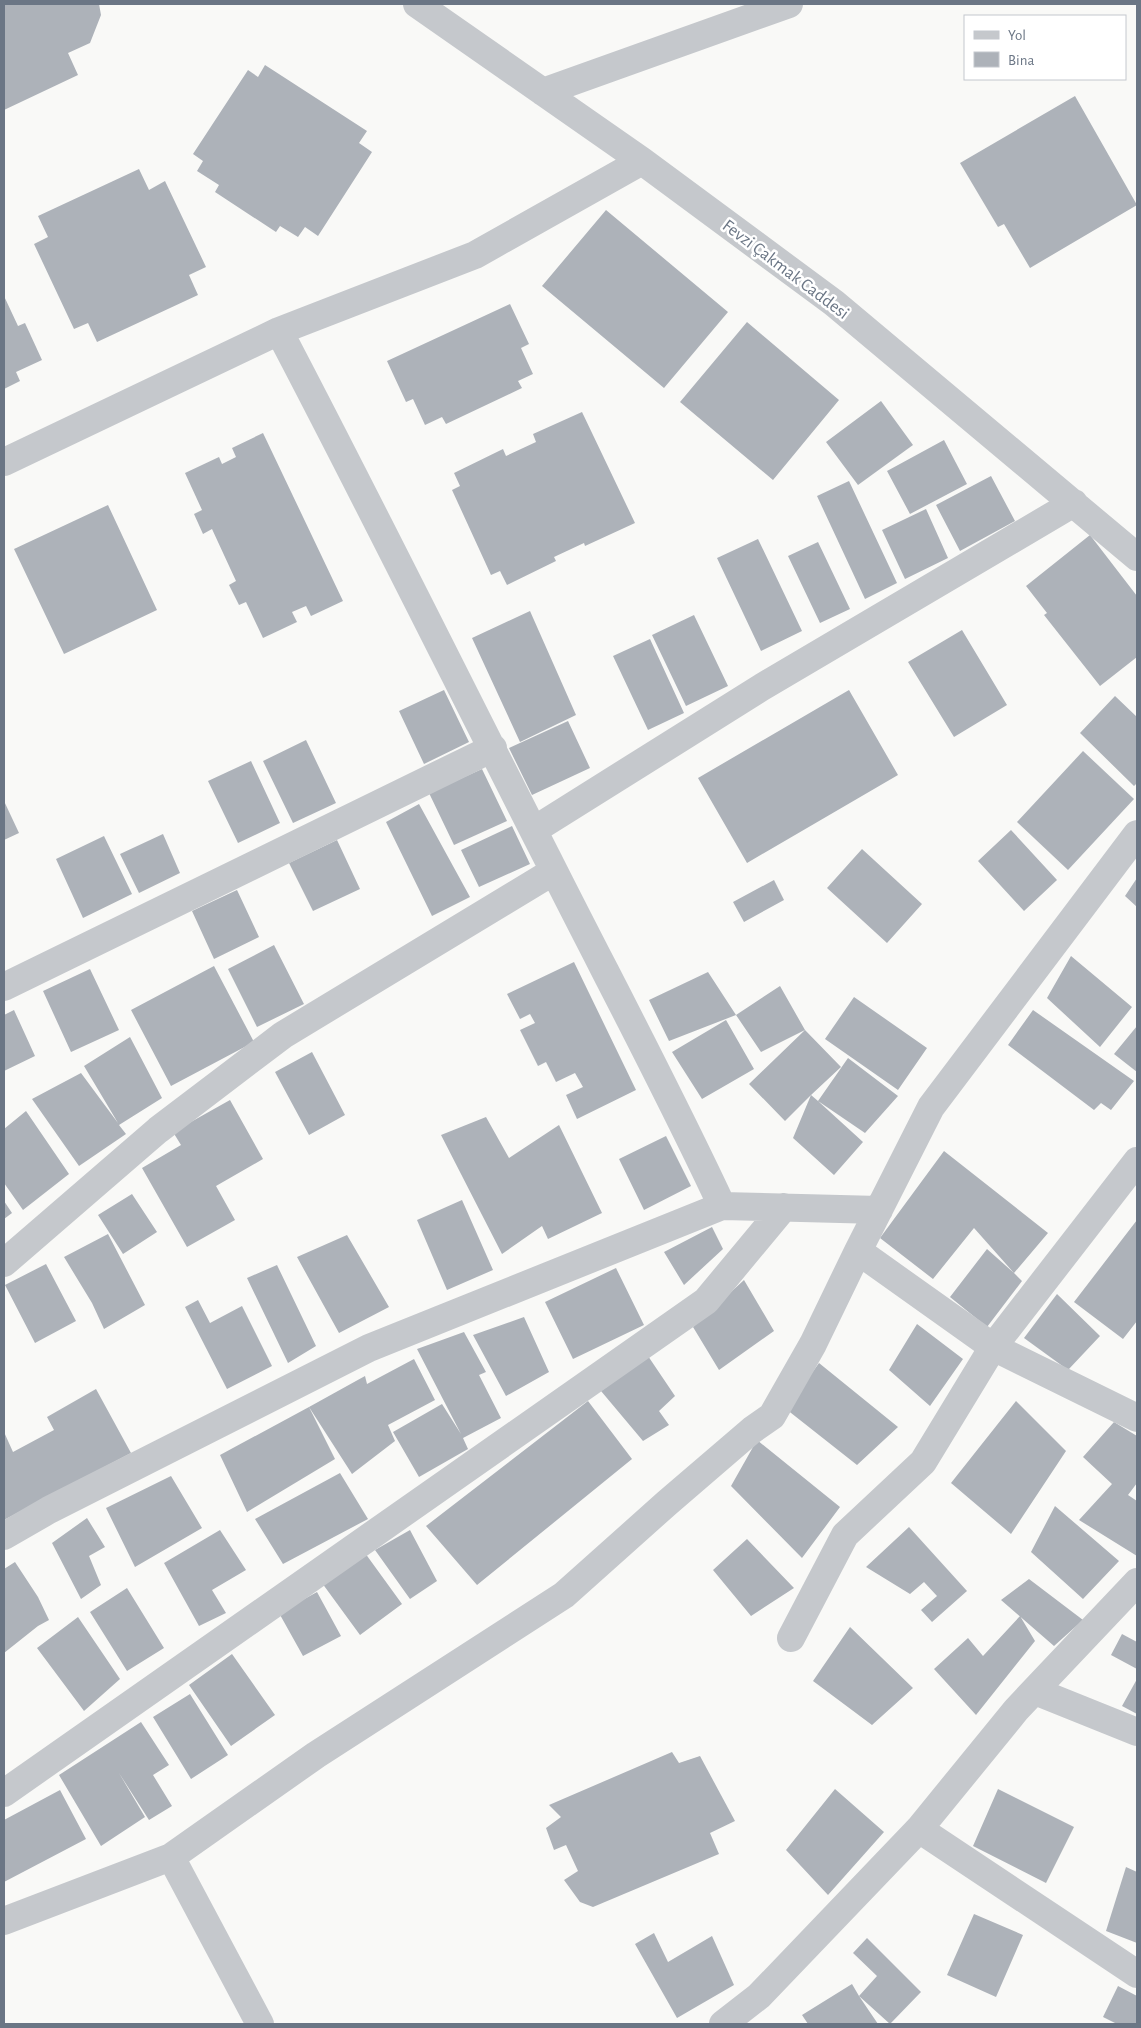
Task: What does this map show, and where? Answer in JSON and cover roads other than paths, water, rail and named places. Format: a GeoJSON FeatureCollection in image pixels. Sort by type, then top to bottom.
{"type":"FeatureCollection","features":[{"type":"Feature","properties":{"kind":"street","name":"Fevzi Çakmak Caddesi"},"geometry":{"type":"LineString","coordinates":[[417,4],[642,161],[834,303],[1137,557]]}},
{"type":"Feature","properties":{"kind":"street"},"geometry":{"type":"LineString","coordinates":[[543,92],[789,4]]}},
{"type":"Feature","properties":{"kind":"street"},"geometry":{"type":"LineString","coordinates":[[4,462],[279,331],[475,255],[642,161]]}},
{"type":"Feature","properties":{"kind":"street"},"geometry":{"type":"LineString","coordinates":[[279,331],[382,526],[554,871],[673,1102],[722,1206]]}},
{"type":"Feature","properties":{"kind":"street"},"geometry":{"type":"LineString","coordinates":[[534,830],[762,687],[1074,503]]}},
{"type":"Feature","properties":{"kind":"street"},"geometry":{"type":"LineString","coordinates":[[4,987],[493,748]]}},
{"type":"Feature","properties":{"kind":"street"},"geometry":{"type":"LineString","coordinates":[[4,1921],[171,1858],[316,1755],[564,1595],[667,1503],[772,1416],[813,1344],[931,1107],[1137,834]]}},
{"type":"Feature","properties":{"kind":"street"},"geometry":{"type":"LineString","coordinates":[[4,1263],[158,1130],[283,1035],[554,871]]}},
{"type":"Feature","properties":{"kind":"street"},"geometry":{"type":"LineString","coordinates":[[791,1638],[844,1535],[923,1462],[993,1347],[1137,1162]]}},
{"type":"Feature","properties":{"kind":"street"},"geometry":{"type":"LineString","coordinates":[[4,1536],[48,1510],[369,1348],[722,1206],[879,1210]]}},
{"type":"Feature","properties":{"kind":"street"},"geometry":{"type":"LineString","coordinates":[[4,1793],[706,1301],[784,1207]]}},
{"type":"Feature","properties":{"kind":"street"},"geometry":{"type":"LineString","coordinates":[[858,1251],[993,1347],[1137,1418]]}},
{"type":"Feature","properties":{"kind":"street"},"geometry":{"type":"LineString","coordinates":[[723,2024],[759,1996],[918,1829],[1035,1691],[1137,1582]]}},
{"type":"Feature","properties":{"kind":"street"},"geometry":{"type":"LineString","coordinates":[[1035,1691],[1137,1732]]}},
{"type":"Feature","properties":{"kind":"street"},"geometry":{"type":"LineString","coordinates":[[918,1829],[1137,1974]]}},
{"type":"Feature","properties":{"kind":"street"},"geometry":{"type":"LineString","coordinates":[[171,1858],[260,2024]]}}]}
